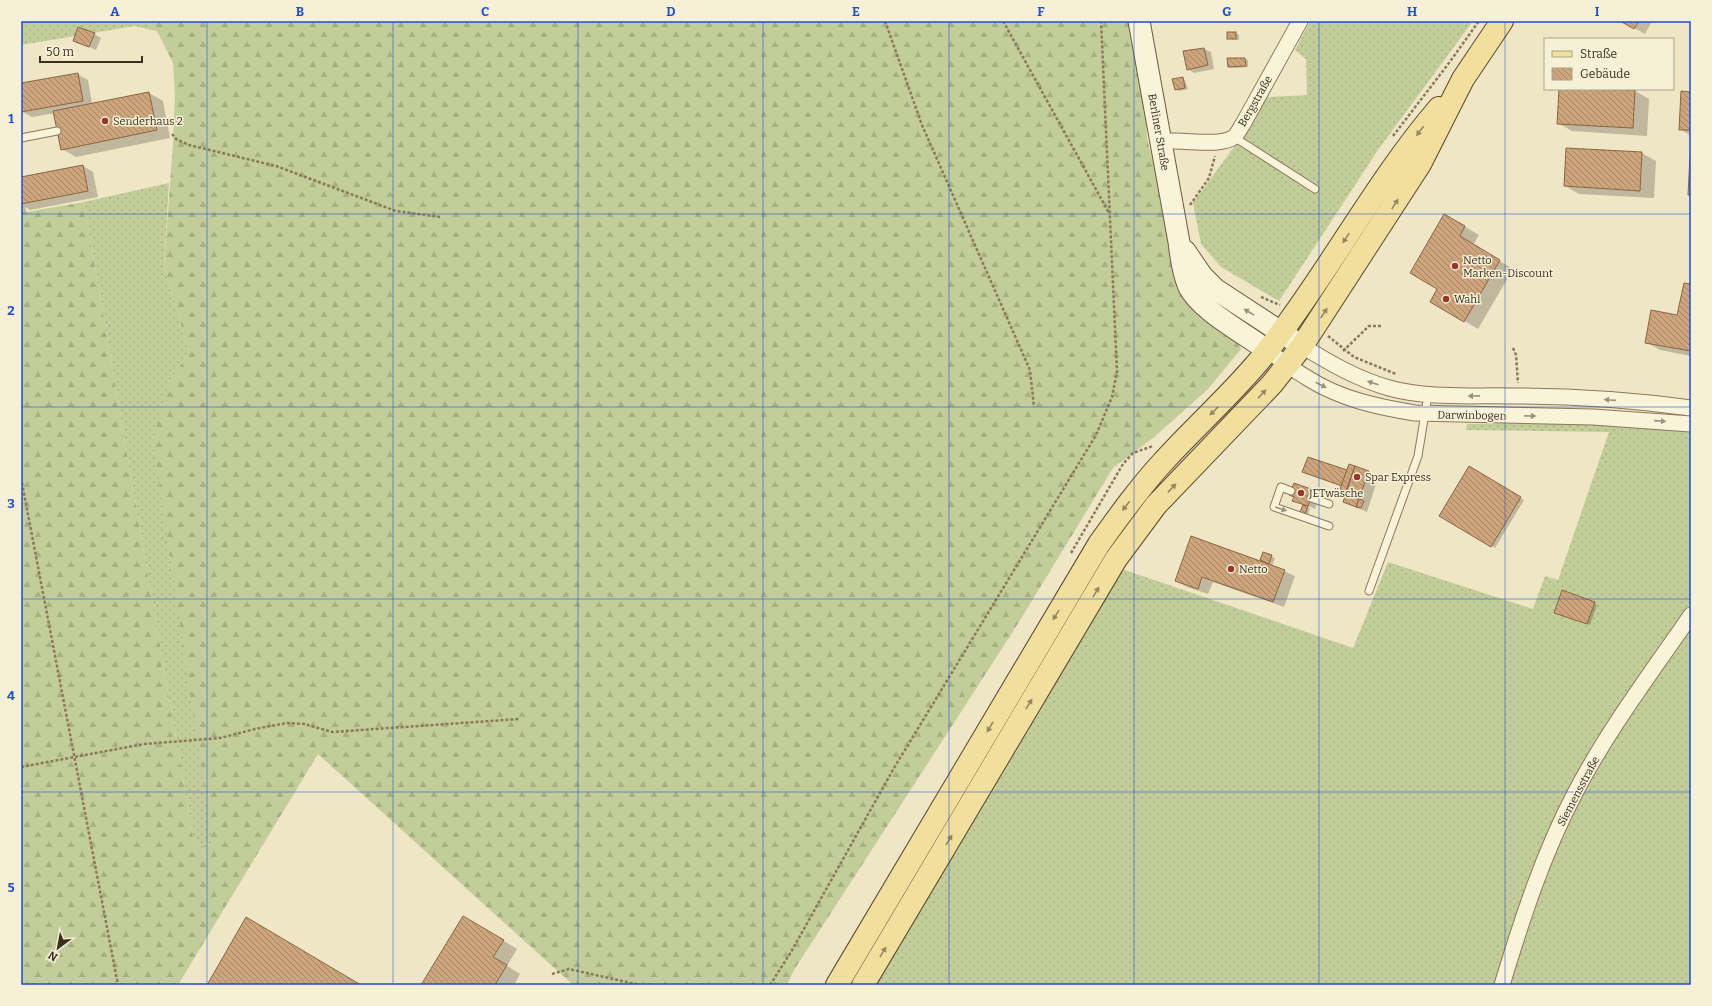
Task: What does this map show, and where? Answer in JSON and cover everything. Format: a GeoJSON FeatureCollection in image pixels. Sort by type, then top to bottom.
{"type":"FeatureCollection","features":[{"type":"Feature","properties":{"kind":"main road"},"geometry":{"type":"LineString","coordinates":[[863,985],[1096,591],[1126,543],[1164,496],[1266,390],[1302,346],[1420,164],[1464,79],[1502,21]]}},
{"type":"Feature","properties":{"kind":"main road"},"geometry":{"type":"LineString","coordinates":[[837,985],[1099,544],[1126,506],[1163,462],[1242,383],[1268,351],[1295,314],[1403,154],[1464,79]]}},
{"type":"Feature","properties":{"kind":"street","name":"Berliner Straße"},"geometry":{"type":"LineString","coordinates":[[1139,21],[1179,242],[1181,263],[1189,288],[1205,307],[1268,351]]}},
{"type":"Feature","properties":{"kind":"street","name":"Bergstraße"},"geometry":{"type":"LineString","coordinates":[[1161,142],[1173,140],[1216,143],[1234,137],[1243,124],[1300,21]]}},
{"type":"Feature","properties":{"kind":"street","name":"Berliner Straße"},"geometry":{"type":"LineString","coordinates":[[1179,242],[1202,276],[1215,289],[1302,346]]}},
{"type":"Feature","properties":{"kind":"street","name":"Darwinbogen"},"geometry":{"type":"LineString","coordinates":[[1302,346],[1346,372],[1368,382],[1411,393],[1428,395],[1594,398],[1691,408]]}},
{"type":"Feature","properties":{"kind":"street","name":"Darwinbogen"},"geometry":{"type":"LineString","coordinates":[[1268,351],[1309,379],[1344,396],[1390,409],[1427,413],[1593,417],[1691,424]]}},
{"type":"Feature","properties":{"kind":"street","name":"Siemensstraße"},"geometry":{"type":"LineString","coordinates":[[1502,985],[1534,885],[1575,793],[1607,739],[1691,615]]}},
{"type":"Feature","properties":{"kind":"lane"},"geometry":{"type":"LineString","coordinates":[[21,138],[57,131]]}},
{"type":"Feature","properties":{"kind":"lane"},"geometry":{"type":"LineString","coordinates":[[1234,137],[1315,189]]}},
{"type":"Feature","properties":{"kind":"lane"},"geometry":{"type":"LineString","coordinates":[[1369,592],[1418,456],[1427,413],[1428,395]]}},
{"type":"Feature","properties":{"kind":"lane"},"geometry":{"type":"LineString","coordinates":[[1291,491],[1281,487],[1274,507],[1329,526]]}},
{"type":"Feature","properties":{"kind":"lane"},"geometry":{"type":"LineString","coordinates":[[1311,498],[1329,504]]}},
{"type":"Feature","properties":{"kind":"path"},"geometry":{"type":"LineString","coordinates":[[885,21],[922,125],[1030,370],[1034,407]]}},
{"type":"Feature","properties":{"kind":"path"},"geometry":{"type":"LineString","coordinates":[[1003,21],[1110,213]]}},
{"type":"Feature","properties":{"kind":"path"},"geometry":{"type":"LineString","coordinates":[[770,985],[791,952],[894,768],[1096,436],[1112,397],[1117,372],[1101,21]]}},
{"type":"Feature","properties":{"kind":"path"},"geometry":{"type":"LineString","coordinates":[[1449,63],[1479,21]]}},
{"type":"Feature","properties":{"kind":"path"},"geometry":{"type":"LineString","coordinates":[[172,134],[176,139],[190,145],[276,166],[396,211],[440,217]]}},
{"type":"Feature","properties":{"kind":"path"},"geometry":{"type":"LineString","coordinates":[[1190,205],[1208,178],[1214,165],[1216,143]]}},
{"type":"Feature","properties":{"kind":"path"},"geometry":{"type":"LineString","coordinates":[[1188,198],[1192,213]]}},
{"type":"Feature","properties":{"kind":"path"},"geometry":{"type":"LineString","coordinates":[[1255,294],[1295,314]]}},
{"type":"Feature","properties":{"kind":"path"},"geometry":{"type":"LineString","coordinates":[[1343,351],[1369,326],[1382,326]]}},
{"type":"Feature","properties":{"kind":"path"},"geometry":{"type":"LineString","coordinates":[[1315,327],[1332,339],[1343,351],[1354,357],[1397,374]]}},
{"type":"Feature","properties":{"kind":"path"},"geometry":{"type":"LineString","coordinates":[[1513,348],[1516,355],[1518,385]]}},
{"type":"Feature","properties":{"kind":"path"},"geometry":{"type":"LineString","coordinates":[[21,478],[118,985]]}},
{"type":"Feature","properties":{"kind":"path"},"geometry":{"type":"LineString","coordinates":[[21,767],[144,744],[220,738],[287,723],[304,724],[332,732],[519,719]]}},
{"type":"Feature","properties":{"kind":"path"},"geometry":{"type":"LineString","coordinates":[[552,974],[569,969],[640,985]]}},
{"type":"Feature","properties":{"kind":"green space"},"geometry":{"type":"Polygon","coordinates":[[[21,21],[147,21],[157,31],[134,26],[21,45],[21,21]]]}},
{"type":"Feature","properties":{"kind":"green space"},"geometry":{"type":"Polygon","coordinates":[[[147,21],[1140,21],[1147,138],[1178,262],[1233,335],[1241,349],[1208,389],[1153,438],[1113,468],[1014,630],[794,970],[787,985],[573,985],[318,754],[178,985],[21,985],[21,213],[84,202],[193,837],[199,847],[212,843],[153,440],[168,384],[189,352],[164,266],[173,144],[175,96],[173,63],[157,31],[147,21]]]}},
{"type":"Feature","properties":{"kind":"green space"},"geometry":{"type":"Polygon","coordinates":[[[1310,21],[1473,21],[1378,150],[1279,301],[1221,267],[1201,244],[1193,203],[1247,129],[1261,101],[1269,97],[1307,95],[1306,59],[1295,50],[1310,21]]]}},
{"type":"Feature","properties":{"kind":"green space"},"geometry":{"type":"Polygon","coordinates":[[[169,183],[164,266],[189,352],[168,384],[212,843],[199,847],[193,837],[84,202],[169,183]]]}},
{"type":"Feature","properties":{"kind":"green space"},"geometry":{"type":"Polygon","coordinates":[[[1467,424],[1609,424],[1691,431],[1691,985],[872,985],[1119,568],[1353,648],[1388,562],[1533,609],[1545,576],[1558,580],[1609,432],[1466,430],[1467,424]]]}},
{"type":"Feature","properties":{"kind":"building"},"geometry":{"type":"Polygon","coordinates":[[[1620,21],[1639,21],[1634,29],[1620,21]]]}},
{"type":"Feature","properties":{"kind":"building"},"geometry":{"type":"Polygon","coordinates":[[[78,27],[95,33],[89,47],[73,41],[78,27]]]}},
{"type":"Feature","properties":{"kind":"building"},"geometry":{"type":"Polygon","coordinates":[[[1227,32],[1236,32],[1236,39],[1227,39],[1227,32]]]}},
{"type":"Feature","properties":{"kind":"building"},"geometry":{"type":"Polygon","coordinates":[[[1204,48],[1208,65],[1187,70],[1183,51],[1204,48]]]}},
{"type":"Feature","properties":{"kind":"building"},"geometry":{"type":"Polygon","coordinates":[[[1227,58],[1245,58],[1246,66],[1228,67],[1227,58]]]}},
{"type":"Feature","properties":{"kind":"building"},"geometry":{"type":"Polygon","coordinates":[[[78,73],[83,101],[21,112],[21,83],[78,73]]]}},
{"type":"Feature","properties":{"kind":"building"},"geometry":{"type":"Polygon","coordinates":[[[1183,77],[1185,88],[1175,90],[1172,79],[1183,77]]]}},
{"type":"Feature","properties":{"kind":"building"},"geometry":{"type":"Polygon","coordinates":[[[1559,90],[1635,90],[1633,128],[1557,124],[1559,90]]]}},
{"type":"Feature","properties":{"kind":"building"},"geometry":{"type":"Polygon","coordinates":[[[1681,91],[1691,92],[1691,130],[1679,130],[1681,91]]]}},
{"type":"Feature","properties":{"kind":"building","name":"Senderhaus 2"},"geometry":{"type":"Polygon","coordinates":[[[149,92],[157,130],[61,150],[53,111],[149,92]]]}},
{"type":"Feature","properties":{"kind":"building"},"geometry":{"type":"Polygon","coordinates":[[[1566,148],[1642,152],[1640,191],[1564,186],[1566,148]]]}},
{"type":"Feature","properties":{"kind":"building"},"geometry":{"type":"Polygon","coordinates":[[[1690,156],[1691,195],[1688,195],[1690,156]]]}},
{"type":"Feature","properties":{"kind":"building"},"geometry":{"type":"Polygon","coordinates":[[[83,165],[88,191],[21,204],[21,177],[83,165]]]}},
{"type":"Feature","properties":{"kind":"building","name":"Netto Marken-Discount"},"geometry":{"type":"Polygon","coordinates":[[[1444,214],[1465,226],[1460,236],[1500,260],[1464,322],[1430,302],[1437,289],[1410,273],[1444,214]]]}},
{"type":"Feature","properties":{"kind":"building"},"geometry":{"type":"Polygon","coordinates":[[[1684,283],[1691,284],[1691,351],[1645,343],[1651,310],[1677,315],[1684,283]]]}},
{"type":"Feature","properties":{"kind":"building"},"geometry":{"type":"Polygon","coordinates":[[[1308,457],[1347,470],[1342,486],[1302,472],[1308,457]]]}},
{"type":"Feature","properties":{"kind":"building"},"geometry":{"type":"Polygon","coordinates":[[[1349,464],[1355,466],[1346,491],[1340,489],[1349,464]]]}},
{"type":"Feature","properties":{"kind":"building"},"geometry":{"type":"Polygon","coordinates":[[[1355,466],[1369,471],[1356,507],[1343,502],[1355,466]]]}},
{"type":"Feature","properties":{"kind":"building"},"geometry":{"type":"Polygon","coordinates":[[[1469,466],[1521,497],[1491,547],[1439,516],[1469,466]]]}},
{"type":"Feature","properties":{"kind":"building","name":"JETwäsche"},"geometry":{"type":"Polygon","coordinates":[[[1294,483],[1314,490],[1308,506],[1292,501],[1294,497],[1289,495],[1294,483]]]}},
{"type":"Feature","properties":{"kind":"building"},"geometry":{"type":"Polygon","coordinates":[[[1359,499],[1364,501],[1361,508],[1356,507],[1359,499]]]}},
{"type":"Feature","properties":{"kind":"building"},"geometry":{"type":"Polygon","coordinates":[[[1303,505],[1308,506],[1305,514],[1300,512],[1303,505]]]}},
{"type":"Feature","properties":{"kind":"building","name":"Netto"},"geometry":{"type":"Polygon","coordinates":[[[1191,536],[1285,570],[1273,602],[1202,577],[1198,589],[1175,581],[1191,536]]]}},
{"type":"Feature","properties":{"kind":"building"},"geometry":{"type":"Polygon","coordinates":[[[1263,552],[1272,555],[1269,564],[1260,560],[1263,552]]]}},
{"type":"Feature","properties":{"kind":"building"},"geometry":{"type":"Polygon","coordinates":[[[1562,590],[1595,602],[1587,624],[1554,613],[1562,590]]]}},
{"type":"Feature","properties":{"kind":"building"},"geometry":{"type":"Polygon","coordinates":[[[463,916],[504,940],[493,957],[507,965],[495,985],[421,985],[463,916]]]}},
{"type":"Feature","properties":{"kind":"building"},"geometry":{"type":"Polygon","coordinates":[[[246,917],[361,985],[207,985],[246,917]]]}},
{"type":"Feature","properties":{"kind":"place","name":"Senderhaus 2"},"geometry":{"type":"Point","coordinates":[105,121]}},
{"type":"Feature","properties":{"kind":"place","name":"Netto Marken-Discount"},"geometry":{"type":"Point","coordinates":[1455,266]}},
{"type":"Feature","properties":{"kind":"place","name":"Wahl"},"geometry":{"type":"Point","coordinates":[1446,299]}},
{"type":"Feature","properties":{"kind":"place","name":"Spar Express"},"geometry":{"type":"Point","coordinates":[1357,477]}},
{"type":"Feature","properties":{"kind":"place","name":"JETwäsche"},"geometry":{"type":"Point","coordinates":[1301,493]}},
{"type":"Feature","properties":{"kind":"place","name":"Netto"},"geometry":{"type":"Point","coordinates":[1231,569]}}]}
